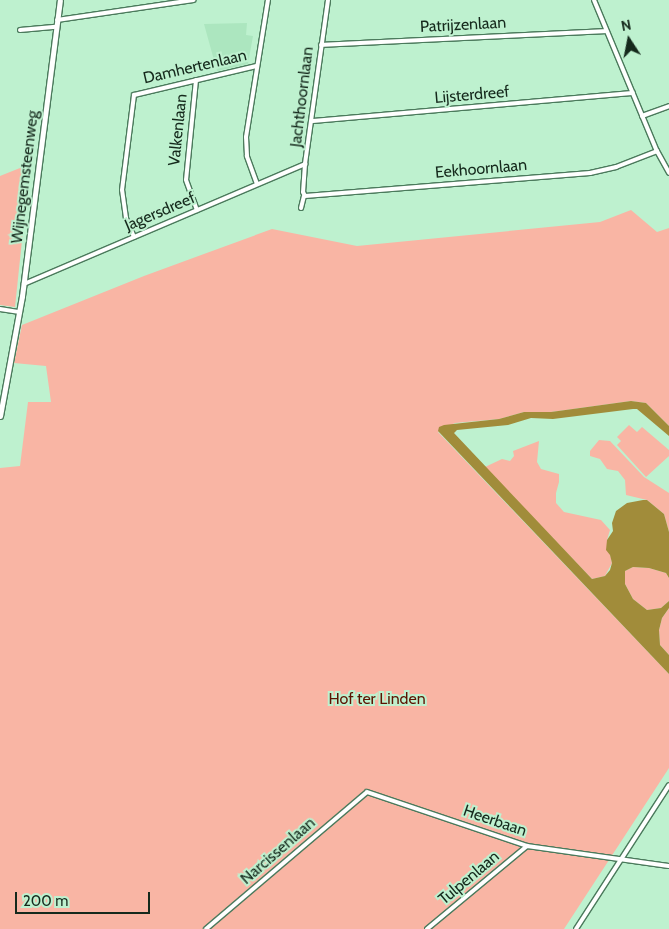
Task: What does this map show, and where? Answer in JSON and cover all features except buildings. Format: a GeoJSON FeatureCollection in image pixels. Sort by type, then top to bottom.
{"type":"FeatureCollection","features":[{"type":"Feature","properties":{"kind":"street","name":"Wijnegemsteenweg"},"geometry":{"type":"LineString","coordinates":[[0,416],[20,312],[60,0]]}},
{"type":"Feature","properties":{"kind":"street"},"geometry":{"type":"LineString","coordinates":[[153,6],[154,0]]}},
{"type":"Feature","properties":{"kind":"street"},"geometry":{"type":"LineString","coordinates":[[57,20],[194,0]]}},
{"type":"Feature","properties":{"kind":"street"},"geometry":{"type":"LineString","coordinates":[[257,184],[247,156],[246,137],[268,0]]}},
{"type":"Feature","properties":{"kind":"street","name":"Jachthoornlaan"},"geometry":{"type":"LineString","coordinates":[[301,208],[328,0]]}},
{"type":"Feature","properties":{"kind":"street"},"geometry":{"type":"LineString","coordinates":[[594,0],[656,151],[669,173]]}},
{"type":"Feature","properties":{"kind":"street"},"geometry":{"type":"LineString","coordinates":[[20,30],[56,26]]}},
{"type":"Feature","properties":{"kind":"street","name":"Patrijzenlaan"},"geometry":{"type":"LineString","coordinates":[[321,45],[606,30]]}},
{"type":"Feature","properties":{"kind":"street","name":"Damhertenlaan"},"geometry":{"type":"LineString","coordinates":[[134,237],[126,218],[122,190],[134,95],[257,66]]}},
{"type":"Feature","properties":{"kind":"street","name":"Valkenlaan"},"geometry":{"type":"LineString","coordinates":[[196,80],[186,180],[197,210]]}},
{"type":"Feature","properties":{"kind":"street","name":"Lijsterdreef"},"geometry":{"type":"LineString","coordinates":[[312,121],[633,94]]}},
{"type":"Feature","properties":{"kind":"street"},"geometry":{"type":"LineString","coordinates":[[642,116],[669,106]]}},
{"type":"Feature","properties":{"kind":"street","name":"Eekhoornlaan"},"geometry":{"type":"LineString","coordinates":[[304,196],[590,173],[616,167],[656,151]]}},
{"type":"Feature","properties":{"kind":"street","name":"Jagersdreef"},"geometry":{"type":"LineString","coordinates":[[24,284],[306,164]]}},
{"type":"Feature","properties":{"kind":"street"},"geometry":{"type":"LineString","coordinates":[[0,309],[20,312]]}},
{"type":"Feature","properties":{"kind":"street"},"geometry":{"type":"LineString","coordinates":[[576,929],[669,785]]}},
{"type":"Feature","properties":{"kind":"street","name":"Heerbaan"},"geometry":{"type":"LineString","coordinates":[[366,792],[527,846],[620,860],[627,858],[669,866]]}},
{"type":"Feature","properties":{"kind":"street","name":"Narcissenlaan"},"geometry":{"type":"LineString","coordinates":[[206,929],[366,792]]}},
{"type":"Feature","properties":{"kind":"street","name":"Tulpenlaan"},"geometry":{"type":"LineString","coordinates":[[427,929],[527,846]]}},
{"type":"Feature","properties":{"kind":"shaded area"},"geometry":{"type":"Polygon","coordinates":[[[247,23],[246,35],[253,36],[248,64],[217,71],[204,24],[247,23]]]}},
{"type":"Feature","properties":{"kind":"shaded area"},"geometry":{"type":"Polygon","coordinates":[[[631,401],[646,403],[669,426],[669,436],[637,409],[553,419],[531,418],[508,425],[457,430],[454,433],[592,579],[605,576],[610,570],[612,563],[610,555],[606,550],[607,540],[613,531],[612,523],[616,511],[627,503],[647,500],[664,514],[669,532],[669,578],[666,573],[649,568],[633,567],[625,571],[625,584],[633,599],[647,610],[661,608],[669,601],[669,608],[662,618],[659,630],[660,645],[669,655],[669,674],[438,431],[439,427],[444,425],[499,419],[524,412],[551,412],[631,401]]]}},
{"type":"Feature","properties":{"kind":"green space"},"geometry":{"type":"Polygon","coordinates":[[[30,164],[15,307],[0,305],[0,176],[30,164]]]}},
{"type":"Feature","properties":{"kind":"green space","name":"Hof ter Linden"},"geometry":{"type":"Polygon","coordinates":[[[631,210],[657,232],[669,228],[669,426],[646,403],[631,401],[551,412],[524,412],[499,419],[455,423],[438,432],[669,674],[669,768],[564,929],[0,929],[0,468],[20,466],[28,402],[51,402],[46,366],[14,363],[22,325],[144,276],[272,229],[357,246],[600,222],[631,210]]]}},
{"type":"Feature","properties":{"kind":"green space"},"geometry":{"type":"Polygon","coordinates":[[[629,425],[637,432],[642,427],[669,450],[669,456],[646,477],[617,445],[621,441],[617,437],[629,425]]]}},
{"type":"Feature","properties":{"kind":"green space"},"geometry":{"type":"Polygon","coordinates":[[[599,440],[610,441],[644,477],[669,493],[669,532],[664,514],[647,500],[626,495],[625,480],[618,471],[607,469],[600,459],[590,456],[590,451],[599,440]]]}},
{"type":"Feature","properties":{"kind":"green space"},"geometry":{"type":"Polygon","coordinates":[[[539,441],[537,462],[541,469],[559,474],[556,503],[564,512],[601,520],[610,530],[607,540],[612,563],[605,576],[592,579],[485,467],[502,459],[510,461],[514,456],[513,451],[539,441]]]}},
{"type":"Feature","properties":{"kind":"green space"},"geometry":{"type":"Polygon","coordinates":[[[633,567],[649,568],[666,573],[669,578],[669,601],[661,608],[647,610],[633,599],[625,584],[625,571],[633,567]]]}},
{"type":"Feature","properties":{"kind":"green space"},"geometry":{"type":"Polygon","coordinates":[[[669,608],[669,655],[660,645],[659,630],[662,618],[669,608]]]}}]}
